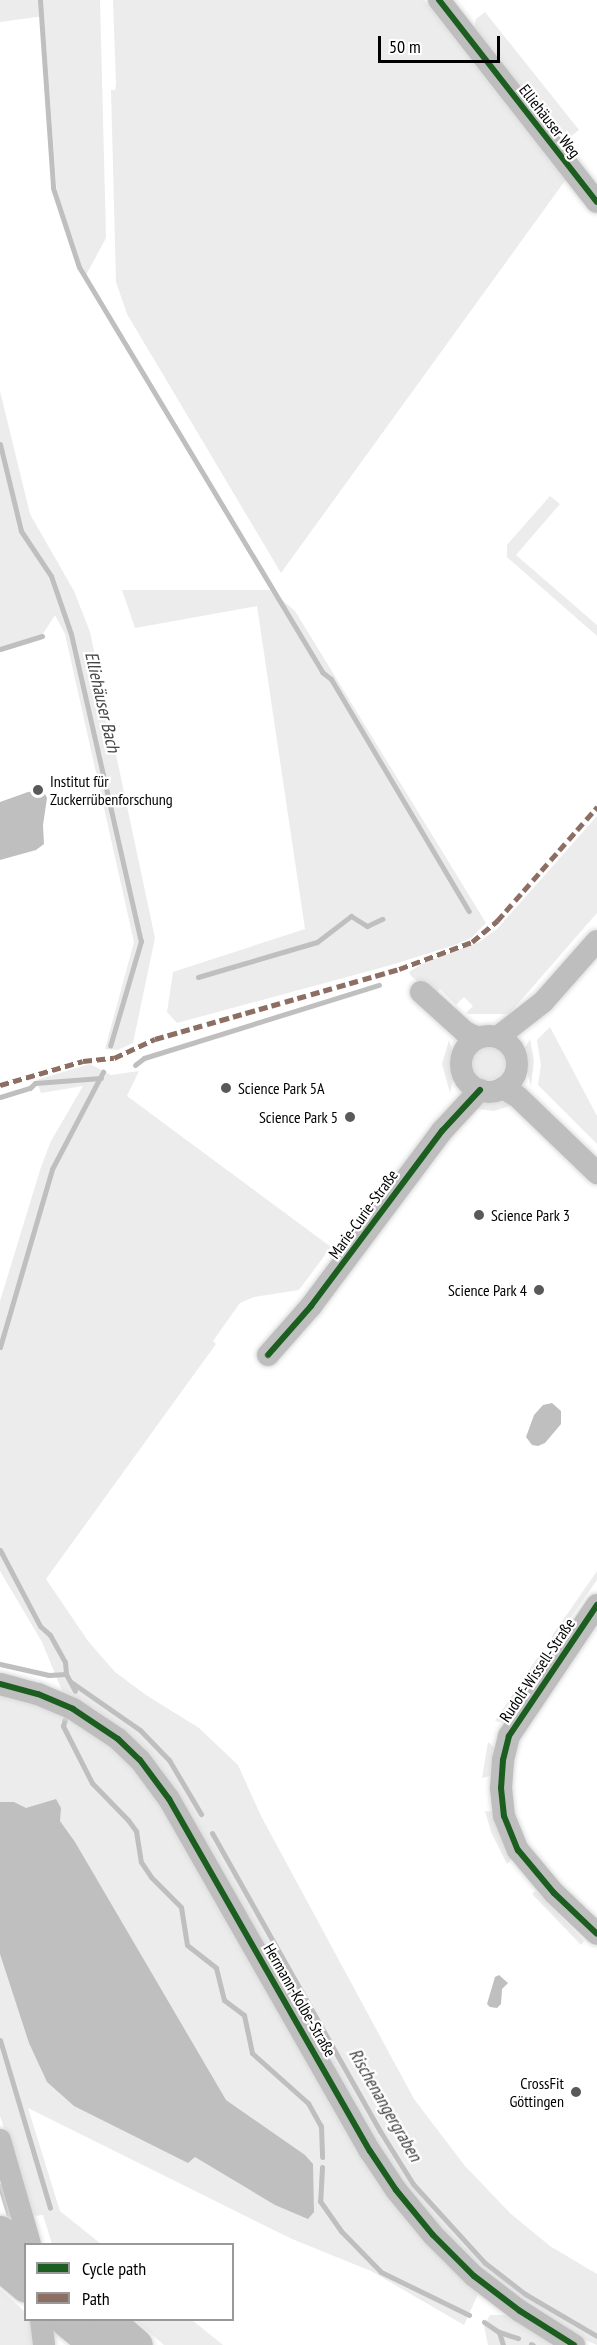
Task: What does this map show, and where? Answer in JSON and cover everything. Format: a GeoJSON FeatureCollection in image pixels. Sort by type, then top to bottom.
{"type":"FeatureCollection","features":[{"type":"Feature","properties":{"kind":"highway"},"geometry":{"type":"LineString","coordinates":[[0,2232],[24,2251]]}},
{"type":"Feature","properties":{"kind":"highway"},"geometry":{"type":"LineString","coordinates":[[0,2264],[24,2284]]}},
{"type":"Feature","properties":{"kind":"highway"},"geometry":{"type":"LineString","coordinates":[[68,2321],[96,2345]]}},
{"type":"Feature","properties":{"kind":"highway"},"geometry":{"type":"LineString","coordinates":[[109,2321],[136,2345]]}},
{"type":"Feature","properties":{"kind":"street","name":"Elliehäuser Weg"},"geometry":{"type":"LineString","coordinates":[[439,0],[597,202]]}},
{"type":"Feature","properties":{"kind":"street"},"geometry":{"type":"LineString","coordinates":[[427,998],[465,1032],[489,1043],[518,1063],[509,1082],[488,1092],[473,1084],[461,1064],[489,1043],[543,1002],[597,940]]}},
{"type":"Feature","properties":{"kind":"street"},"geometry":{"type":"LineString","coordinates":[[509,1082],[518,1097],[597,1173]]}},
{"type":"Feature","properties":{"kind":"street","name":"Marie-Curie-Straße"},"geometry":{"type":"LineString","coordinates":[[268,1355],[311,1306],[442,1131],[448,1112],[473,1084]]}},
{"type":"Feature","properties":{"kind":"street","name":"Rudolf-Wissell-Straße"},"geometry":{"type":"LineString","coordinates":[[597,1605],[509,1736],[503,1760],[501,1788],[504,1816],[518,1850],[554,1893],[597,1934]]}},
{"type":"Feature","properties":{"kind":"street","name":"Hermann-Kolbe-Straße"},"geometry":{"type":"LineString","coordinates":[[0,1684],[38,1694],[73,1709],[118,1739],[140,1760],[169,1799],[370,2151],[396,2190],[434,2235],[474,2276],[519,2312],[574,2345]]}},
{"type":"Feature","properties":{"kind":"street"},"geometry":{"type":"LineString","coordinates":[[0,2140],[30,2243]]}},
{"type":"Feature","properties":{"kind":"street"},"geometry":{"type":"LineString","coordinates":[[41,2321],[44,2345]]}},
{"type":"Feature","properties":{"kind":"shaded area"},"geometry":{"type":"Polygon","coordinates":[[[0,0],[100,0],[106,238],[85,277],[57,195],[44,16],[0,22],[0,0]]]}},
{"type":"Feature","properties":{"kind":"shaded area"},"geometry":{"type":"Polygon","coordinates":[[[113,0],[424,0],[567,178],[281,573],[127,314],[116,282],[111,90],[115,90],[116,84],[113,0]]]}},
{"type":"Feature","properties":{"kind":"shaded area"},"geometry":{"type":"Polygon","coordinates":[[[485,12],[579,130],[570,137],[559,136],[474,28],[476,19],[485,12]]]}},
{"type":"Feature","properties":{"kind":"shaded area"},"geometry":{"type":"Polygon","coordinates":[[[0,391],[30,514],[74,591],[90,632],[155,938],[133,1043],[118,1050],[105,1049],[134,942],[65,634],[55,615],[39,640],[0,652],[0,391]]]}},
{"type":"Feature","properties":{"kind":"shaded area"},"geometry":{"type":"Polygon","coordinates":[[[550,496],[560,504],[516,555],[597,625],[597,636],[507,557],[507,545],[550,496]]]}},
{"type":"Feature","properties":{"kind":"shaded area"},"geometry":{"type":"Polygon","coordinates":[[[122,590],[270,590],[295,611],[486,923],[471,938],[455,945],[391,965],[177,1023],[167,1012],[173,972],[305,929],[257,606],[135,628],[122,590]]]}},
{"type":"Feature","properties":{"kind":"shaded area"},"geometry":{"type":"Polygon","coordinates":[[[43,790],[47,798],[43,825],[44,844],[36,850],[0,860],[0,802],[28,792],[43,790]]]}},
{"type":"Feature","properties":{"kind":"shaded area"},"geometry":{"type":"Polygon","coordinates":[[[597,816],[597,913],[509,1014],[468,1014],[466,1013],[473,1006],[464,997],[456,1005],[440,989],[434,994],[411,976],[409,972],[422,964],[479,942],[497,929],[597,816]]]}},
{"type":"Feature","properties":{"kind":"shaded area"},"geometry":{"type":"Polygon","coordinates":[[[550,1027],[597,1116],[597,1144],[538,1085],[541,1065],[537,1040],[550,1027]]]}},
{"type":"Feature","properties":{"kind":"shaded area"},"geometry":{"type":"Polygon","coordinates":[[[530,1039],[534,1061],[531,1086],[524,1050],[530,1039]]]}},
{"type":"Feature","properties":{"kind":"shaded area"},"geometry":{"type":"Polygon","coordinates":[[[449,1040],[452,1049],[453,1079],[450,1093],[442,1064],[449,1040]]]}},
{"type":"Feature","properties":{"kind":"shaded area"},"geometry":{"type":"Polygon","coordinates":[[[487,1044],[499,1050],[505,1062],[499,1074],[487,1080],[475,1074],[469,1062],[475,1050],[487,1044]]]}},
{"type":"Feature","properties":{"kind":"shaded area"},"geometry":{"type":"Polygon","coordinates":[[[90,1064],[111,1075],[139,1071],[127,1096],[331,1247],[299,1290],[254,1297],[240,1303],[213,1341],[216,1344],[46,1579],[88,1641],[115,1672],[146,1695],[199,1728],[238,1765],[261,1816],[414,2099],[465,2166],[511,2214],[550,2246],[597,2274],[597,2345],[578,2337],[494,2279],[437,2223],[408,2188],[375,2139],[127,1733],[95,1709],[63,1693],[42,1642],[0,1571],[0,1301],[51,1141],[83,1086],[41,1093],[36,1080],[90,1064]]]}},
{"type":"Feature","properties":{"kind":"shaded area"},"geometry":{"type":"Polygon","coordinates":[[[486,1101],[513,1105],[494,1111],[471,1108],[486,1101]]]}},
{"type":"Feature","properties":{"kind":"shaded area"},"geometry":{"type":"Polygon","coordinates":[[[552,1403],[561,1411],[561,1424],[545,1443],[538,1446],[532,1445],[526,1437],[534,1415],[543,1405],[552,1403]]]}},
{"type":"Feature","properties":{"kind":"shaded area"},"geometry":{"type":"Polygon","coordinates":[[[597,1571],[597,1580],[553,1643],[549,1640],[597,1571]]]}},
{"type":"Feature","properties":{"kind":"shaded area"},"geometry":{"type":"Polygon","coordinates":[[[539,1655],[542,1658],[524,1684],[529,1688],[506,1723],[495,1721],[539,1655]]]}},
{"type":"Feature","properties":{"kind":"shaded area"},"geometry":{"type":"Polygon","coordinates":[[[0,1693],[39,1704],[98,1735],[131,1764],[152,1791],[414,2228],[442,2260],[478,2294],[464,2325],[371,2271],[292,2239],[28,2108],[60,2211],[100,2243],[52,2243],[43,2215],[34,2216],[0,2116],[0,1693]]]}},
{"type":"Feature","properties":{"kind":"shaded area"},"geometry":{"type":"Polygon","coordinates":[[[488,1742],[497,1750],[494,1775],[482,1778],[488,1742]]]}},
{"type":"Feature","properties":{"kind":"shaded area"},"geometry":{"type":"Polygon","coordinates":[[[56,1799],[61,1808],[60,1821],[75,1842],[226,2100],[305,2155],[313,2164],[314,2212],[308,2219],[275,2205],[195,2157],[188,2163],[74,2106],[47,2082],[29,2043],[0,1954],[0,1802],[14,1802],[26,1808],[56,1799]]]}},
{"type":"Feature","properties":{"kind":"shaded area"},"geometry":{"type":"Polygon","coordinates":[[[485,1811],[497,1812],[515,1855],[507,1864],[491,1832],[485,1811]]]}},
{"type":"Feature","properties":{"kind":"shaded area"},"geometry":{"type":"Polygon","coordinates":[[[536,1891],[584,1941],[581,1945],[532,1894],[536,1891]]]}},
{"type":"Feature","properties":{"kind":"shaded area"},"geometry":{"type":"Polygon","coordinates":[[[499,1975],[508,1983],[502,1989],[501,2004],[497,2008],[490,2007],[487,2004],[495,1977],[499,1975]]]}},
{"type":"Feature","properties":{"kind":"shaded area"},"geometry":{"type":"Polygon","coordinates":[[[0,2289],[24,2311],[24,2321],[33,2321],[34,2345],[0,2345],[0,2289]]]}},
{"type":"Feature","properties":{"kind":"shaded area"},"geometry":{"type":"Polygon","coordinates":[[[490,2315],[511,2315],[559,2345],[488,2345],[484,2326],[490,2315]]]}},
{"type":"Feature","properties":{"kind":"shaded area"},"geometry":{"type":"Polygon","coordinates":[[[136,2321],[193,2321],[223,2345],[164,2345],[136,2321]]]}},
{"type":"Feature","properties":{"kind":"waterway"},"geometry":{"type":"LineString","coordinates":[[40,0],[53,188],[79,267],[322,672],[331,679],[469,911]]}},
{"type":"Feature","properties":{"kind":"waterway","name":"Elliehäuser Bach"},"geometry":{"type":"LineString","coordinates":[[0,444],[21,531],[51,576],[71,634],[141,941],[110,1046]]}},
{"type":"Feature","properties":{"kind":"waterway"},"geometry":{"type":"LineString","coordinates":[[0,649],[42,636]]}},
{"type":"Feature","properties":{"kind":"waterway"},"geometry":{"type":"LineString","coordinates":[[198,977],[317,942],[351,916],[367,926],[382,919]]}},
{"type":"Feature","properties":{"kind":"waterway"},"geometry":{"type":"LineString","coordinates":[[135,1065],[144,1058],[379,985]]}},
{"type":"Feature","properties":{"kind":"waterway","name":"Elliehäuser Bach"},"geometry":{"type":"LineString","coordinates":[[0,1347],[52,1169],[103,1072]]}},
{"type":"Feature","properties":{"kind":"waterway"},"geometry":{"type":"LineString","coordinates":[[0,1097],[30,1088],[35,1083],[101,1078]]}},
{"type":"Feature","properties":{"kind":"waterway","name":"Elliehäuser Bach"},"geometry":{"type":"LineString","coordinates":[[0,1550],[40,1626],[50,1635],[65,1662],[66,1674],[75,1691]]}},
{"type":"Feature","properties":{"kind":"waterway"},"geometry":{"type":"LineString","coordinates":[[0,1664],[49,1675],[66,1674]]}},
{"type":"Feature","properties":{"kind":"waterway","name":"Rischenangergraben"},"geometry":{"type":"LineString","coordinates":[[71,1682],[140,1730],[169,1760],[201,1814]]}},
{"type":"Feature","properties":{"kind":"waterway","name":"Elliehäuser Bach"},"geometry":{"type":"LineString","coordinates":[[65,1719],[63,1726],[92,1783],[136,1831],[141,1862],[151,1877],[181,1907],[187,1945],[216,1968],[224,2000],[244,2015],[252,2053],[308,2103],[321,2126],[322,2157]]}},
{"type":"Feature","properties":{"kind":"waterway","name":"Rischenangergraben"},"geometry":{"type":"LineString","coordinates":[[212,1833],[380,2131],[413,2184],[485,2263],[525,2294],[597,2336]]}},
{"type":"Feature","properties":{"kind":"waterway"},"geometry":{"type":"LineString","coordinates":[[0,2040],[50,2208]]}},
{"type":"Feature","properties":{"kind":"waterway","name":"Elliehäuser Bach"},"geometry":{"type":"LineString","coordinates":[[322,2167],[320,2201],[341,2231],[381,2272],[469,2315]]}},
{"type":"Feature","properties":{"kind":"waterway"},"geometry":{"type":"LineString","coordinates":[[0,2186],[9,2215]]}},
{"type":"Feature","properties":{"kind":"waterway","name":"Elliehäuser Bach"},"geometry":{"type":"LineString","coordinates":[[484,2322],[499,2332],[503,2345]]}},
{"type":"Feature","properties":{"kind":"waterway"},"geometry":{"type":"LineString","coordinates":[[499,2332],[518,2338]]}},
{"type":"Feature","properties":{"kind":"marked path"},"geometry":{"type":"LineString","coordinates":[[0,1085],[83,1061],[114,1058],[155,1039],[399,969],[472,942],[497,921],[597,807]]}},
{"type":"Feature","properties":{"kind":"cycle path"},"geometry":{"type":"LineString","coordinates":[[439,0],[597,202]]}},
{"type":"Feature","properties":{"kind":"cycle path"},"geometry":{"type":"LineString","coordinates":[[268,1355],[311,1306],[442,1131],[480,1090]]}},
{"type":"Feature","properties":{"kind":"cycle path"},"geometry":{"type":"LineString","coordinates":[[597,1605],[509,1736],[503,1760],[501,1788],[504,1816],[518,1850],[554,1893],[597,1934]]}},
{"type":"Feature","properties":{"kind":"cycle path"},"geometry":{"type":"LineString","coordinates":[[0,1684],[38,1694],[73,1709],[118,1739],[140,1760],[169,1799],[370,2151],[396,2190],[433,2235],[474,2276],[520,2311],[574,2345]]}},
{"type":"Feature","properties":{"kind":"place","name":"Institut für Zuckerrübenforschung"},"geometry":{"type":"Point","coordinates":[38,790]}},
{"type":"Feature","properties":{"kind":"place","name":"Science Park 5A"},"geometry":{"type":"Point","coordinates":[226,1088]}},
{"type":"Feature","properties":{"kind":"place","name":"Science Park 5"},"geometry":{"type":"Point","coordinates":[350,1117]}},
{"type":"Feature","properties":{"kind":"place","name":"Science Park 3"},"geometry":{"type":"Point","coordinates":[479,1215]}},
{"type":"Feature","properties":{"kind":"place","name":"Science Park 4"},"geometry":{"type":"Point","coordinates":[539,1290]}},
{"type":"Feature","properties":{"kind":"place","name":"CrossFit Göttingen"},"geometry":{"type":"Point","coordinates":[576,2092]}}]}
